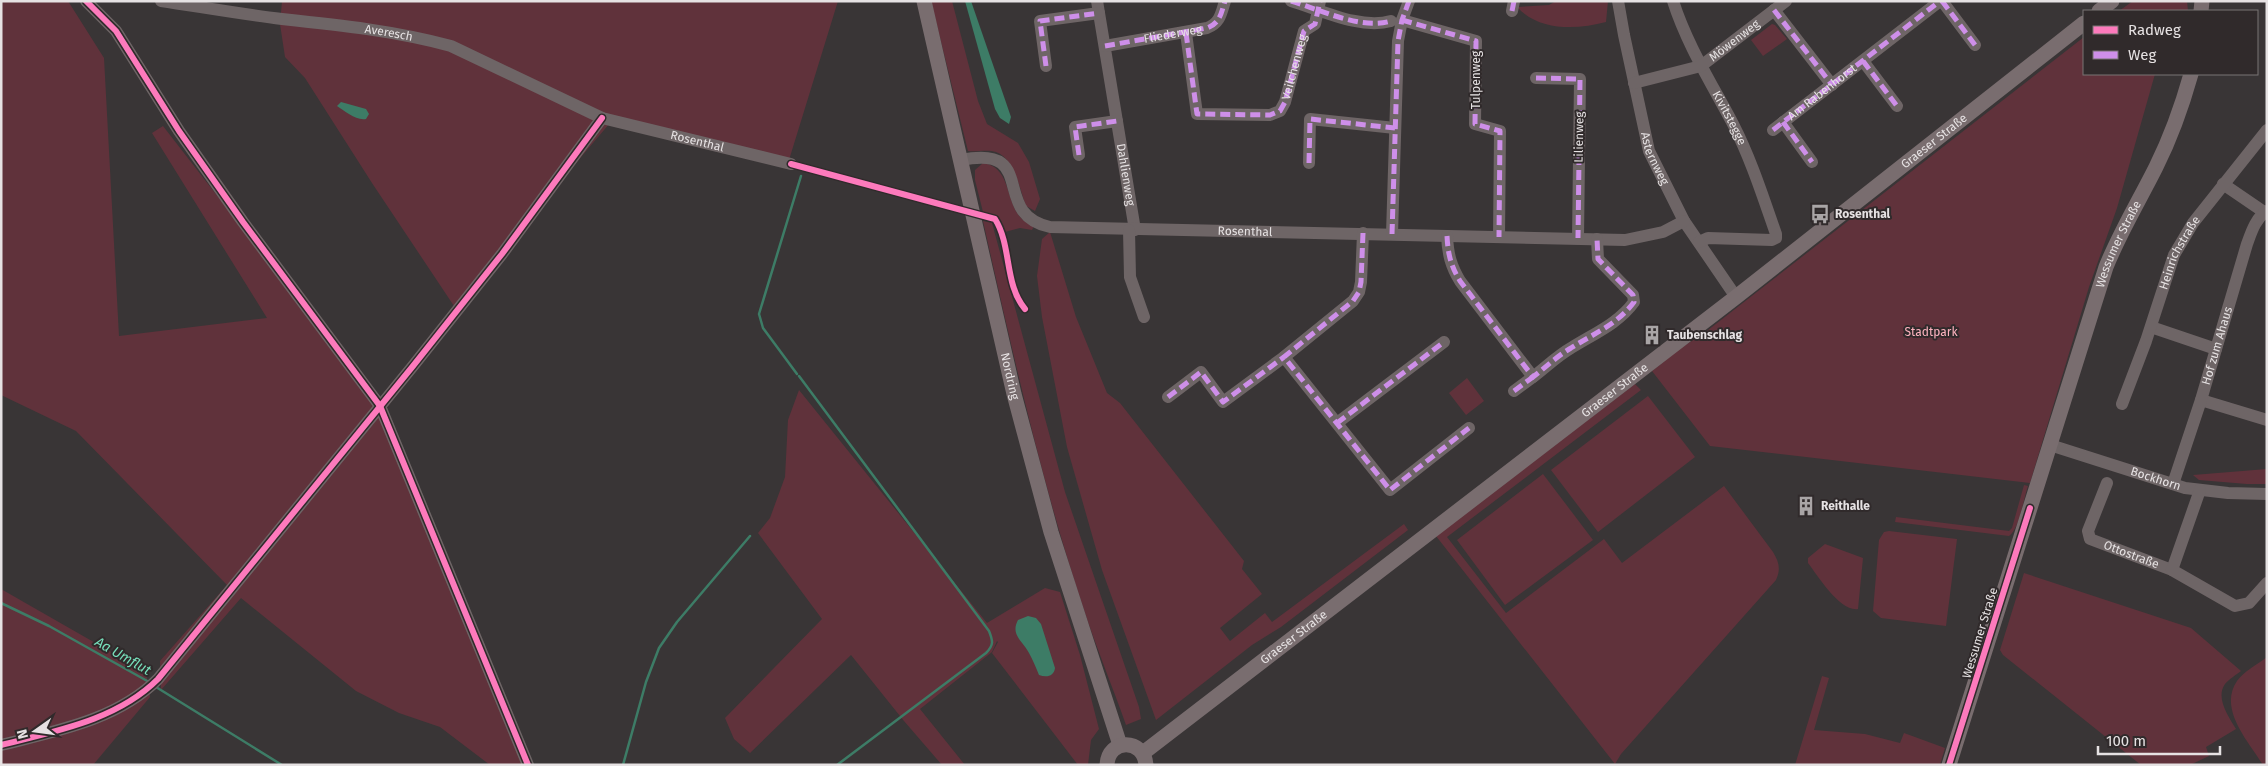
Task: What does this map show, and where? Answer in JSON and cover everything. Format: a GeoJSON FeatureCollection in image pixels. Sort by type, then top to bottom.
{"type":"FeatureCollection","features":[{"type":"Feature","properties":{"kind":"main road","name":"Nordring"},"geometry":{"type":"LineString","coordinates":[[924,1],[1014,394],[1051,532],[1120,745]]}},
{"type":"Feature","properties":{"kind":"main road"},"geometry":{"type":"LineString","coordinates":[[2101,10],[2112,1]]}},
{"type":"Feature","properties":{"kind":"main road","name":"Graeser Straße"},"geometry":{"type":"LineString","coordinates":[[1120,745],[1133,745],[1144,759],[2083,24]]}},
{"type":"Feature","properties":{"kind":"main road","name":"Wessumer Straße"},"geometry":{"type":"LineString","coordinates":[[1949,765],[2106,266],[2121,230],[2156,168],[2173,130],[2191,75]]}},
{"type":"Feature","properties":{"kind":"main road"},"geometry":{"type":"LineString","coordinates":[[1107,765],[1110,752],[1120,745]]}},
{"type":"Feature","properties":{"kind":"street"},"geometry":{"type":"LineString","coordinates":[[86,1],[116,31],[179,131],[380,406],[528,765]]}},
{"type":"Feature","properties":{"kind":"street","name":"Averesch"},"geometry":{"type":"LineString","coordinates":[[161,1],[337,24],[433,41],[451,46],[602,118]]}},
{"type":"Feature","properties":{"kind":"street","name":"Fliederweg"},"geometry":{"type":"LineString","coordinates":[[1105,46],[1186,33],[1215,25],[1220,19],[1224,1]]}},
{"type":"Feature","properties":{"kind":"street"},"geometry":{"type":"LineString","coordinates":[[1291,1],[1319,5],[1362,24],[1383,24],[1397,21]]}},
{"type":"Feature","properties":{"kind":"street"},"geometry":{"type":"LineString","coordinates":[[1392,234],[1397,21],[1409,1]]}},
{"type":"Feature","properties":{"kind":"street","name":"Asternweg"},"geometry":{"type":"LineString","coordinates":[[1618,1],[1650,151],[1684,221],[1736,297]]}},
{"type":"Feature","properties":{"kind":"street","name":"Kivitstegge"},"geometry":{"type":"LineString","coordinates":[[1673,1],[1701,66],[1734,125],[1774,226],[1776,238],[1772,240],[1708,238],[1698,242]]}},
{"type":"Feature","properties":{"kind":"street","name":"Möwenweg"},"geometry":{"type":"LineString","coordinates":[[1634,83],[1701,66],[1786,1]]}},
{"type":"Feature","properties":{"kind":"street","name":"Am Rabenhorst"},"geometry":{"type":"LineString","coordinates":[[1812,162],[1778,126],[1941,1],[1975,45]]}},
{"type":"Feature","properties":{"kind":"street","name":"Veilchenweg"},"geometry":{"type":"LineString","coordinates":[[1186,33],[1197,114],[1270,115],[1280,111],[1285,102],[1304,31],[1315,24],[1319,5]]}},
{"type":"Feature","properties":{"kind":"street","name":"Dahlienweg"},"geometry":{"type":"LineString","coordinates":[[1046,66],[1040,21],[1098,7],[1117,121],[1132,230]]}},
{"type":"Feature","properties":{"kind":"street"},"geometry":{"type":"LineString","coordinates":[[1774,10],[1832,85]]}},
{"type":"Feature","properties":{"kind":"street","name":"Tulpenweg"},"geometry":{"type":"LineString","coordinates":[[1397,21],[1476,42],[1475,124],[1500,131],[1499,237]]}},
{"type":"Feature","properties":{"kind":"street","name":"Am Rabenhorst"},"geometry":{"type":"LineString","coordinates":[[1864,61],[1897,106]]}},
{"type":"Feature","properties":{"kind":"street","name":"Lilienweg"},"geometry":{"type":"LineString","coordinates":[[1536,78],[1580,79],[1578,238]]}},
{"type":"Feature","properties":{"kind":"street"},"geometry":{"type":"LineString","coordinates":[[1,745],[70,727],[98,717],[148,690],[502,254],[602,118]]}},
{"type":"Feature","properties":{"kind":"street","name":"Rosenthal"},"geometry":{"type":"LineString","coordinates":[[602,118],[791,164]]}},
{"type":"Feature","properties":{"kind":"street"},"geometry":{"type":"LineString","coordinates":[[1308,163],[1310,119],[1395,128]]}},
{"type":"Feature","properties":{"kind":"street"},"geometry":{"type":"LineString","coordinates":[[1080,155],[1075,127],[1117,121]]}},
{"type":"Feature","properties":{"kind":"street","name":"Heinrichstraße"},"geometry":{"type":"LineString","coordinates":[[2122,404],[2151,327],[2174,256],[2193,223],[2267,130]]}},
{"type":"Feature","properties":{"kind":"street","name":"Rosenthal"},"geometry":{"type":"LineString","coordinates":[[961,160],[987,157],[995,158],[1002,162],[1008,170],[1022,212],[1040,225],[1132,230],[1625,240],[1651,236],[1684,221]]}},
{"type":"Feature","properties":{"kind":"street"},"geometry":{"type":"LineString","coordinates":[[2223,184],[2265,212]]}},
{"type":"Feature","properties":{"kind":"street","name":"Hof zum Ahaus"},"geometry":{"type":"LineString","coordinates":[[2173,484],[2201,400],[2247,244],[2253,227],[2265,212]]}},
{"type":"Feature","properties":{"kind":"street"},"geometry":{"type":"LineString","coordinates":[[1132,230],[1130,277],[1144,317]]}},
{"type":"Feature","properties":{"kind":"street"},"geometry":{"type":"LineString","coordinates":[[1168,397],[1200,372],[1223,402],[1284,357],[1353,301],[1359,292],[1363,234]]}},
{"type":"Feature","properties":{"kind":"street"},"geometry":{"type":"LineString","coordinates":[[1447,236],[1451,267],[1533,377]]}},
{"type":"Feature","properties":{"kind":"street"},"geometry":{"type":"LineString","coordinates":[[1514,391],[1569,349],[1609,326],[1628,310],[1634,302],[1633,295],[1598,259],[1597,239]]}},
{"type":"Feature","properties":{"kind":"street"},"geometry":{"type":"LineString","coordinates":[[2151,327],[2216,349]]}},
{"type":"Feature","properties":{"kind":"street"},"geometry":{"type":"LineString","coordinates":[[1338,423],[1444,342]]}},
{"type":"Feature","properties":{"kind":"street"},"geometry":{"type":"LineString","coordinates":[[1284,357],[1390,490],[1469,428]]}},
{"type":"Feature","properties":{"kind":"street"},"geometry":{"type":"LineString","coordinates":[[2201,400],[2267,420]]}},
{"type":"Feature","properties":{"kind":"street","name":"Bockhorn"},"geometry":{"type":"LineString","coordinates":[[2050,444],[2173,484],[2200,490],[2267,494]]}},
{"type":"Feature","properties":{"kind":"street","name":"Ottostraße"},"geometry":{"type":"LineString","coordinates":[[2107,483],[2088,531],[2090,540],[2172,570],[2235,606],[2249,603],[2267,583]]}},
{"type":"Feature","properties":{"kind":"street","name":"Ottostraße"},"geometry":{"type":"LineString","coordinates":[[2172,570],[2200,490]]}},
{"type":"Feature","properties":{"kind":"green space"},"geometry":{"type":"Polygon","coordinates":[[[1,1],[68,1],[104,58],[119,336],[267,318],[152,133],[163,126],[383,409],[523,765],[490,765],[440,727],[399,713],[356,691],[241,598],[161,690],[160,661],[227,585],[76,431],[1,395],[1,1]]]}},
{"type":"Feature","properties":{"kind":"green space"},"geometry":{"type":"Polygon","coordinates":[[[282,1],[838,1],[789,160],[610,123],[454,306],[305,78],[285,57],[280,24],[282,1]]]}},
{"type":"Feature","properties":{"kind":"green space"},"geometry":{"type":"Polygon","coordinates":[[[931,1],[952,1],[978,101],[987,124],[1018,143],[1029,162],[1040,199],[1035,211],[1026,206],[1016,175],[1002,155],[993,151],[968,151],[931,1]]]}},
{"type":"Feature","properties":{"kind":"green space"},"geometry":{"type":"Polygon","coordinates":[[[1556,1],[1608,1],[1606,22],[1583,26],[1558,26],[1536,21],[1517,7],[1549,5],[1556,1]]]}},
{"type":"Feature","properties":{"kind":"green space"},"geometry":{"type":"Polygon","coordinates":[[[2133,1],[2187,1],[2188,10],[2120,10],[2133,1]]]}},
{"type":"Feature","properties":{"kind":"green space"},"geometry":{"type":"Polygon","coordinates":[[[1772,24],[1787,39],[1763,56],[1751,40],[1772,24]]]}},
{"type":"Feature","properties":{"kind":"green space","name":"Stadtpark"},"geometry":{"type":"Polygon","coordinates":[[[2083,38],[2083,75],[2155,75],[2117,208],[2089,287],[2030,483],[1710,446],[1652,371],[1682,347],[1703,334],[2083,38]]]}},
{"type":"Feature","properties":{"kind":"green space"},"geometry":{"type":"Polygon","coordinates":[[[983,163],[999,171],[1017,213],[1023,220],[1034,226],[1032,230],[1020,228],[1005,232],[996,215],[983,212],[975,180],[975,170],[983,163]]]}},
{"type":"Feature","properties":{"kind":"green space"},"geometry":{"type":"Polygon","coordinates":[[[983,221],[992,223],[1065,492],[1139,707],[1141,719],[1126,725],[1088,622],[1054,512],[1016,367],[983,221]]]}},
{"type":"Feature","properties":{"kind":"green space"},"geometry":{"type":"Polygon","coordinates":[[[1050,232],[1076,317],[1107,393],[1120,403],[1244,561],[1242,569],[1262,594],[1220,628],[1230,641],[1265,613],[1272,622],[1404,524],[1408,530],[1281,627],[1252,645],[1156,720],[1102,570],[1067,447],[1042,317],[1037,276],[1042,239],[1050,232]]]}},
{"type":"Feature","properties":{"kind":"green space"},"geometry":{"type":"Polygon","coordinates":[[[1467,378],[1484,401],[1466,415],[1449,393],[1467,378]]]}},
{"type":"Feature","properties":{"kind":"green space"},"geometry":{"type":"Polygon","coordinates":[[[1635,384],[1641,390],[1447,537],[1506,613],[1604,539],[1622,563],[1724,486],[1773,552],[1779,566],[1776,580],[1621,754],[1615,764],[1436,536],[1635,384]]]}},
{"type":"Feature","properties":{"kind":"green space"},"geometry":{"type":"Polygon","coordinates":[[[799,390],[987,623],[1045,588],[1060,592],[1080,655],[1099,729],[1091,740],[1088,765],[1078,765],[992,653],[997,641],[992,652],[920,709],[965,765],[942,765],[851,655],[750,753],[734,739],[725,718],[822,619],[758,533],[770,518],[785,477],[788,420],[799,390]]]}},
{"type":"Feature","properties":{"kind":"green space"},"geometry":{"type":"Polygon","coordinates":[[[1648,396],[1695,457],[1598,532],[1551,470],[1648,396]]]}},
{"type":"Feature","properties":{"kind":"green space"},"geometry":{"type":"Polygon","coordinates":[[[2267,469],[2267,484],[2199,480],[2193,475],[2267,469]]]}},
{"type":"Feature","properties":{"kind":"green space"},"geometry":{"type":"Polygon","coordinates":[[[1543,474],[1593,540],[1505,605],[1457,540],[1543,474]]]}},
{"type":"Feature","properties":{"kind":"green space"},"geometry":{"type":"Polygon","coordinates":[[[2024,485],[2028,486],[2021,513],[2013,533],[2009,536],[1895,522],[1896,517],[2009,531],[2012,528],[2024,485]]]}},
{"type":"Feature","properties":{"kind":"green space"},"geometry":{"type":"Polygon","coordinates":[[[1884,532],[1957,539],[1946,626],[1881,618],[1873,611],[1879,540],[1884,532]]]}},
{"type":"Feature","properties":{"kind":"green space"},"geometry":{"type":"Polygon","coordinates":[[[1825,544],[1863,558],[1858,609],[1844,605],[1837,599],[1808,563],[1808,558],[1825,544]]]}},
{"type":"Feature","properties":{"kind":"green space"},"geometry":{"type":"Polygon","coordinates":[[[2024,573],[2191,628],[2241,671],[2225,684],[2222,689],[2224,707],[2236,729],[2206,747],[2209,756],[2190,765],[2141,765],[2003,655],[2000,650],[2024,573]]]}},
{"type":"Feature","properties":{"kind":"green space"},"geometry":{"type":"Polygon","coordinates":[[[1,589],[146,672],[150,697],[93,765],[1,765],[1,589]]]}},
{"type":"Feature","properties":{"kind":"green space"},"geometry":{"type":"Polygon","coordinates":[[[2267,657],[2267,765],[2263,765],[2237,724],[2231,703],[2232,692],[2237,681],[2247,671],[2267,657]]]}},
{"type":"Feature","properties":{"kind":"green space"},"geometry":{"type":"Polygon","coordinates":[[[1822,676],[1829,678],[1814,730],[1865,734],[1900,743],[1904,733],[1945,748],[1940,765],[1795,765],[1822,676]]]}},
{"type":"Feature","properties":{"kind":"shaded area"},"geometry":{"type":"Polygon","coordinates":[[[965,1],[971,1],[1011,117],[1009,124],[1000,118],[995,109],[965,1]]]}},
{"type":"Feature","properties":{"kind":"shaded area"},"geometry":{"type":"Polygon","coordinates":[[[341,102],[366,109],[369,114],[366,119],[355,117],[337,106],[341,102]]]}},
{"type":"Feature","properties":{"kind":"shaded area"},"geometry":{"type":"Polygon","coordinates":[[[1028,616],[1036,618],[1041,624],[1055,668],[1050,676],[1039,675],[1029,653],[1016,634],[1018,620],[1028,616]]]}},
{"type":"Feature","properties":{"kind":"waterway"},"geometry":{"type":"LineString","coordinates":[[797,374],[763,328],[759,314],[801,176]]}},
{"type":"Feature","properties":{"kind":"waterway"},"geometry":{"type":"LineString","coordinates":[[799,376],[989,631],[992,640],[992,645],[986,653],[837,765]]}},
{"type":"Feature","properties":{"kind":"waterway"},"geometry":{"type":"LineString","coordinates":[[623,765],[646,682],[659,648],[677,622],[750,536]]}},
{"type":"Feature","properties":{"kind":"waterway","name":"Aa Umflut"},"geometry":{"type":"LineString","coordinates":[[1,603],[49,626],[149,682]]}},
{"type":"Feature","properties":{"kind":"waterway","name":"Aa Umflut"},"geometry":{"type":"LineString","coordinates":[[156,687],[282,765]]}},
{"type":"Feature","properties":{"kind":"marked path"},"geometry":{"type":"LineString","coordinates":[[1105,46],[1207,28],[1217,21],[1225,1]]}},
{"type":"Feature","properties":{"kind":"marked path"},"geometry":{"type":"LineString","coordinates":[[1291,1],[1354,21],[1367,23],[1391,21]]}},
{"type":"Feature","properties":{"kind":"marked path"},"geometry":{"type":"LineString","coordinates":[[1186,33],[1197,114],[1270,115],[1280,111],[1285,102],[1304,31],[1315,24],[1320,1]]}},
{"type":"Feature","properties":{"kind":"marked path"},"geometry":{"type":"LineString","coordinates":[[1392,234],[1398,41],[1402,20],[1409,1]]}},
{"type":"Feature","properties":{"kind":"marked path"},"geometry":{"type":"LineString","coordinates":[[1512,11],[1514,1]]}},
{"type":"Feature","properties":{"kind":"marked path"},"geometry":{"type":"LineString","coordinates":[[1773,130],[1940,1]]}},
{"type":"Feature","properties":{"kind":"marked path"},"geometry":{"type":"LineString","coordinates":[[1942,1],[1975,45]]}},
{"type":"Feature","properties":{"kind":"marked path"},"geometry":{"type":"LineString","coordinates":[[1774,10],[1832,85]]}},
{"type":"Feature","properties":{"kind":"marked path"},"geometry":{"type":"LineString","coordinates":[[1046,66],[1040,21],[1099,13]]}},
{"type":"Feature","properties":{"kind":"marked path"},"geometry":{"type":"LineString","coordinates":[[1402,20],[1476,41],[1475,124],[1500,131],[1499,237]]}},
{"type":"Feature","properties":{"kind":"marked path"},"geometry":{"type":"LineString","coordinates":[[1863,61],[1897,106]]}},
{"type":"Feature","properties":{"kind":"marked path"},"geometry":{"type":"LineString","coordinates":[[1536,78],[1580,79],[1578,238]]}},
{"type":"Feature","properties":{"kind":"marked path"},"geometry":{"type":"LineString","coordinates":[[1309,163],[1310,119],[1395,128]]}},
{"type":"Feature","properties":{"kind":"marked path"},"geometry":{"type":"LineString","coordinates":[[1079,155],[1075,127],[1117,121]]}},
{"type":"Feature","properties":{"kind":"marked path"},"geometry":{"type":"LineString","coordinates":[[1783,122],[1812,162]]}},
{"type":"Feature","properties":{"kind":"marked path"},"geometry":{"type":"LineString","coordinates":[[1363,233],[1359,292],[1353,301],[1284,357],[1390,490],[1469,428]]}},
{"type":"Feature","properties":{"kind":"marked path"},"geometry":{"type":"LineString","coordinates":[[1447,236],[1450,260],[1460,281],[1533,377],[1566,351],[1613,323],[1634,302],[1633,295],[1598,259],[1597,239]]}},
{"type":"Feature","properties":{"kind":"marked path"},"geometry":{"type":"LineString","coordinates":[[1337,423],[1444,342]]}},
{"type":"Feature","properties":{"kind":"marked path"},"geometry":{"type":"LineString","coordinates":[[1168,397],[1201,372],[1223,402],[1284,357]]}},
{"type":"Feature","properties":{"kind":"marked path"},"geometry":{"type":"LineString","coordinates":[[1514,391],[1533,377]]}},
{"type":"Feature","properties":{"kind":"cycle path"},"geometry":{"type":"LineString","coordinates":[[86,1],[116,31],[179,131],[243,222],[380,406],[528,765]]}},
{"type":"Feature","properties":{"kind":"cycle path"},"geometry":{"type":"LineString","coordinates":[[1,745],[64,729],[105,714],[124,705],[158,679],[502,254],[602,118]]}},
{"type":"Feature","properties":{"kind":"cycle path"},"geometry":{"type":"LineString","coordinates":[[791,164],[995,219],[1004,241],[1014,288],[1018,299],[1025,309]]}},
{"type":"Feature","properties":{"kind":"cycle path"},"geometry":{"type":"LineString","coordinates":[[1949,765],[2030,508]]}},
{"type":"Feature","properties":{"kind":"place","name":"Rosenthal"},"geometry":{"type":"Point","coordinates":[1820,214]}},
{"type":"Feature","properties":{"kind":"place","name":"Taubenschlag"},"geometry":{"type":"Point","coordinates":[1652,335]}},
{"type":"Feature","properties":{"kind":"place","name":"Reithalle"},"geometry":{"type":"Point","coordinates":[1806,506]}}]}
